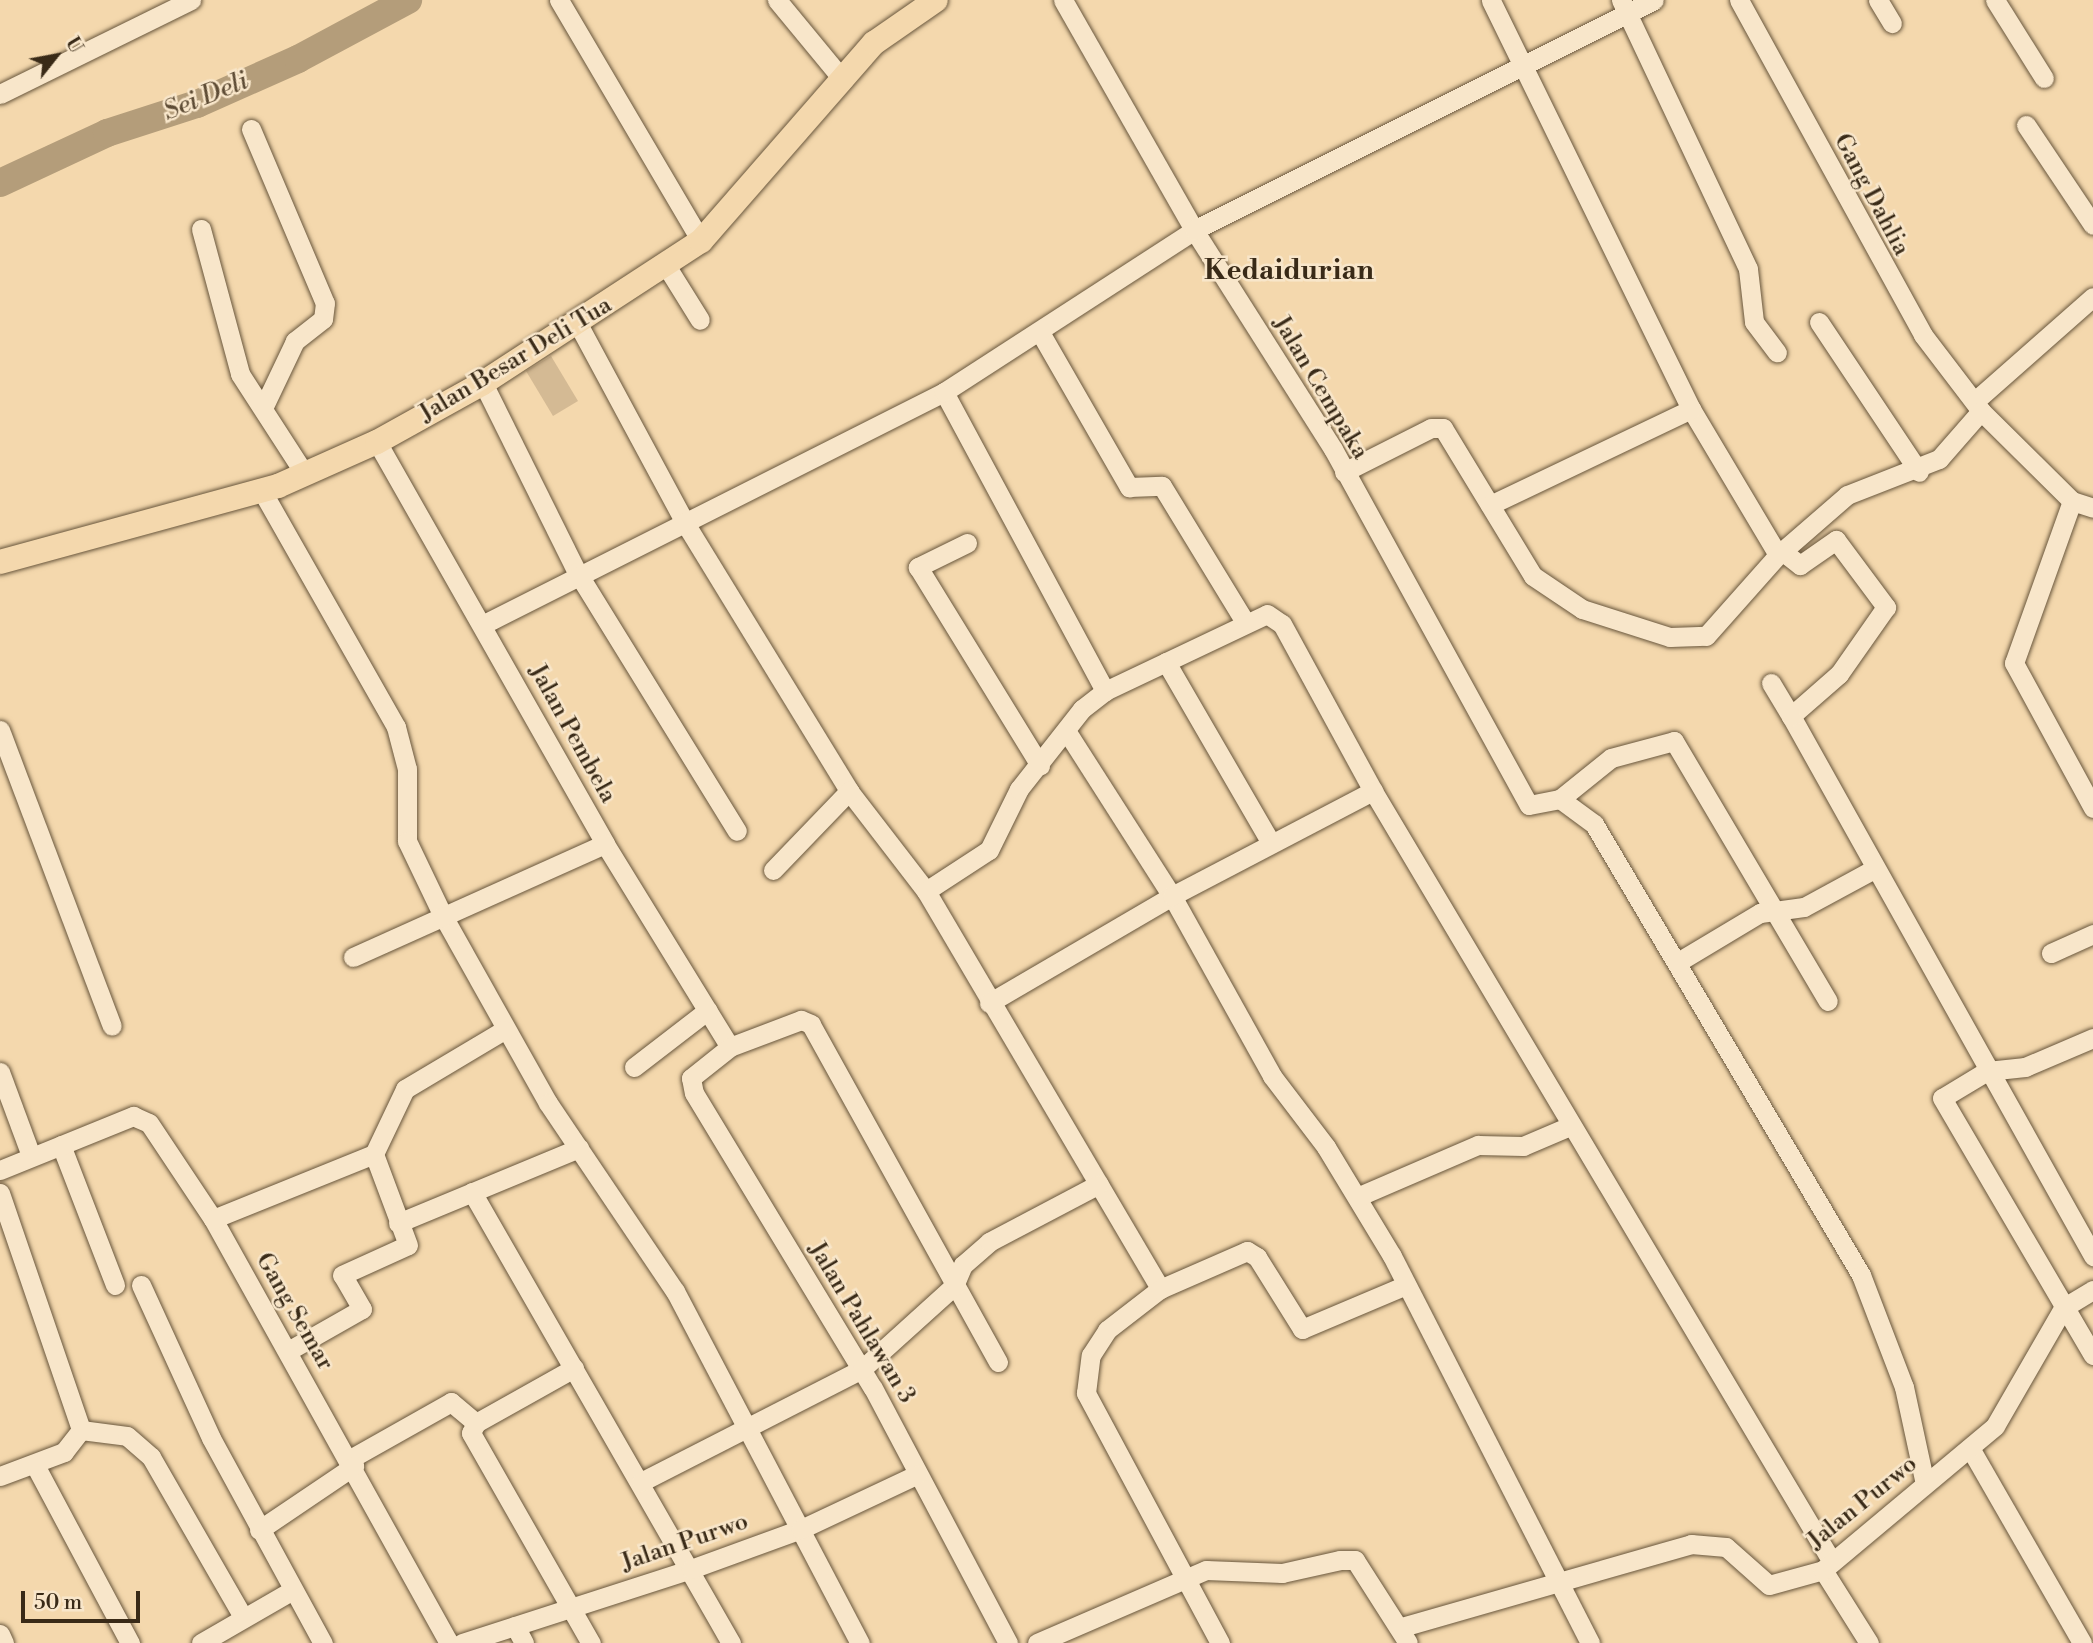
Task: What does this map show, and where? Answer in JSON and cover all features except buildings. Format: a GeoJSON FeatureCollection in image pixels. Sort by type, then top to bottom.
{"type":"FeatureCollection","features":[{"type":"Feature","properties":{"kind":"main road","name":"Jalan Besar Deli Tua"},"geometry":{"type":"LineString","coordinates":[[0,562],[262,491],[377,443],[483,383],[667,267],[701,241],[887,31],[936,0]]}},
{"type":"Feature","properties":{"kind":"street"},"geometry":{"type":"LineString","coordinates":[[0,94],[191,0]]}},
{"type":"Feature","properties":{"kind":"street"},"geometry":{"type":"LineString","coordinates":[[559,0],[701,241]]}},
{"type":"Feature","properties":{"kind":"street"},"geometry":{"type":"LineString","coordinates":[[776,0],[844,80]]}},
{"type":"Feature","properties":{"kind":"street","name":"Jalan Cempaka"},"geometry":{"type":"LineString","coordinates":[[1063,0],[1194,230],[1344,472],[1529,805],[1560,799]]}},
{"type":"Feature","properties":{"kind":"street"},"geometry":{"type":"LineString","coordinates":[[1491,0],[1691,409],[1780,553],[1800,565],[1836,540],[1886,609],[1839,674],[1791,716]]}},
{"type":"Feature","properties":{"kind":"street"},"geometry":{"type":"LineString","coordinates":[[484,624],[577,572],[685,523],[944,393],[1041,334],[1194,230],[1526,68],[1625,7],[1654,0]]}},
{"type":"Feature","properties":{"kind":"street","name":"Gang Dahlia"},"geometry":{"type":"LineString","coordinates":[[1739,0],[1888,281],[1978,406],[2071,501]]}},
{"type":"Feature","properties":{"kind":"street"},"geometry":{"type":"LineString","coordinates":[[1878,0],[1892,23]]}},
{"type":"Feature","properties":{"kind":"street"},"geometry":{"type":"LineString","coordinates":[[1995,0],[2044,78]]}},
{"type":"Feature","properties":{"kind":"street"},"geometry":{"type":"LineString","coordinates":[[1625,7],[1748,270],[1754,322],[1777,352]]}},
{"type":"Feature","properties":{"kind":"street"},"geometry":{"type":"LineString","coordinates":[[2026,125],[2093,225]]}},
{"type":"Feature","properties":{"kind":"street"},"geometry":{"type":"LineString","coordinates":[[251,129],[325,303],[323,318],[295,341],[263,408]]}},
{"type":"Feature","properties":{"kind":"street"},"geometry":{"type":"LineString","coordinates":[[201,229],[240,374],[304,473]]}},
{"type":"Feature","properties":{"kind":"street"},"geometry":{"type":"LineString","coordinates":[[667,267],[700,320]]}},
{"type":"Feature","properties":{"kind":"street"},"geometry":{"type":"LineString","coordinates":[[1344,472],[1439,426],[1490,505],[1526,568],[1556,594],[1670,636],[1706,636],[1780,553],[1847,495],[1919,472],[1978,406],[2093,297]]}},
{"type":"Feature","properties":{"kind":"street"},"geometry":{"type":"LineString","coordinates":[[1819,322],[1919,472]]}},
{"type":"Feature","properties":{"kind":"street"},"geometry":{"type":"LineString","coordinates":[[578,324],[685,523],[849,791],[926,891],[989,1003],[1160,1289]]}},
{"type":"Feature","properties":{"kind":"street"},"geometry":{"type":"LineString","coordinates":[[1041,334],[1129,487],[1162,486],[1245,622]]}},
{"type":"Feature","properties":{"kind":"street"},"geometry":{"type":"LineString","coordinates":[[483,383],[577,572],[737,831]]}},
{"type":"Feature","properties":{"kind":"street"},"geometry":{"type":"LineString","coordinates":[[944,393],[1105,691]]}},
{"type":"Feature","properties":{"kind":"street"},"geometry":{"type":"LineString","coordinates":[[1490,505],[1691,409]]}},
{"type":"Feature","properties":{"kind":"street","name":"Jalan Pembela"},"geometry":{"type":"LineString","coordinates":[[377,443],[484,624],[605,844],[730,1047]]}},
{"type":"Feature","properties":{"kind":"street"},"geometry":{"type":"LineString","coordinates":[[262,491],[396,727],[407,769],[407,841],[443,916],[504,1030],[675,1291],[746,1432],[802,1529],[860,1643]]}},
{"type":"Feature","properties":{"kind":"street"},"geometry":{"type":"LineString","coordinates":[[2093,508],[2071,501],[2014,663],[2093,808]]}},
{"type":"Feature","properties":{"kind":"street"},"geometry":{"type":"LineString","coordinates":[[967,542],[918,567],[1040,765]]}},
{"type":"Feature","properties":{"kind":"street"},"geometry":{"type":"LineString","coordinates":[[926,891],[989,850],[1007,809],[1067,732],[1105,691],[1245,622],[1267,614],[1282,624],[1373,791],[1570,1126],[1683,1303],[1869,1643]]}},
{"type":"Feature","properties":{"kind":"street"},"geometry":{"type":"LineString","coordinates":[[1166,662],[1271,843]]}},
{"type":"Feature","properties":{"kind":"street"},"geometry":{"type":"LineString","coordinates":[[1771,683],[2093,1256]]}},
{"type":"Feature","properties":{"kind":"street"},"geometry":{"type":"LineString","coordinates":[[0,730],[112,1027]]}},
{"type":"Feature","properties":{"kind":"street"},"geometry":{"type":"LineString","coordinates":[[1067,732],[1172,896],[1272,1076],[1357,1197],[1474,1408],[1557,1586],[1590,1643]]}},
{"type":"Feature","properties":{"kind":"street"},"geometry":{"type":"LineString","coordinates":[[1828,1001],[1674,741],[1611,758],[1560,799],[1594,824],[1678,962],[1777,1142],[1861,1275],[1904,1387],[1925,1484]]}},
{"type":"Feature","properties":{"kind":"street"},"geometry":{"type":"LineString","coordinates":[[773,870],[849,791]]}},
{"type":"Feature","properties":{"kind":"street"},"geometry":{"type":"LineString","coordinates":[[989,1003],[1172,896],[1373,791]]}},
{"type":"Feature","properties":{"kind":"street"},"geometry":{"type":"LineString","coordinates":[[353,957],[605,844]]}},
{"type":"Feature","properties":{"kind":"street"},"geometry":{"type":"LineString","coordinates":[[1678,962],[1773,912],[1804,907],[1874,869]]}},
{"type":"Feature","properties":{"kind":"street"},"geometry":{"type":"LineString","coordinates":[[2051,953],[2093,934]]}},
{"type":"Feature","properties":{"kind":"street"},"geometry":{"type":"LineString","coordinates":[[634,1067],[708,1010]]}},
{"type":"Feature","properties":{"kind":"street"},"geometry":{"type":"LineString","coordinates":[[730,1047],[801,1020],[811,1024],[998,1362]]}},
{"type":"Feature","properties":{"kind":"street"},"geometry":{"type":"LineString","coordinates":[[213,1219],[323,1180],[374,1154],[405,1089],[504,1030]]}},
{"type":"Feature","properties":{"kind":"street"},"geometry":{"type":"LineString","coordinates":[[2093,1038],[2025,1067],[1987,1071],[1942,1097],[2063,1308],[2093,1355]]}},
{"type":"Feature","properties":{"kind":"street","name":"Jalan Pahlawan 3"},"geometry":{"type":"LineString","coordinates":[[730,1047],[690,1085],[862,1369],[1008,1643]]}},
{"type":"Feature","properties":{"kind":"street"},"geometry":{"type":"LineString","coordinates":[[0,1072],[31,1156]]}},
{"type":"Feature","properties":{"kind":"street","name":"Gang Semar"},"geometry":{"type":"LineString","coordinates":[[0,1170],[139,1116],[213,1219],[352,1463],[449,1643]]}},
{"type":"Feature","properties":{"kind":"street"},"geometry":{"type":"LineString","coordinates":[[1357,1197],[1478,1145],[1523,1146],[1570,1126]]}},
{"type":"Feature","properties":{"kind":"street"},"geometry":{"type":"LineString","coordinates":[[61,1145],[115,1285]]}},
{"type":"Feature","properties":{"kind":"street"},"geometry":{"type":"LineString","coordinates":[[398,1223],[579,1148]]}},
{"type":"Feature","properties":{"kind":"street"},"geometry":{"type":"LineString","coordinates":[[288,1351],[362,1309],[342,1275],[408,1245],[374,1154]]}},
{"type":"Feature","properties":{"kind":"street"},"geometry":{"type":"LineString","coordinates":[[641,1482],[746,1432],[862,1369],[954,1286],[963,1265],[989,1242],[1099,1184]]}},
{"type":"Feature","properties":{"kind":"street"},"geometry":{"type":"LineString","coordinates":[[472,1192],[691,1569],[731,1643]]}},
{"type":"Feature","properties":{"kind":"street"},"geometry":{"type":"LineString","coordinates":[[0,1193],[81,1430]]}},
{"type":"Feature","properties":{"kind":"street"},"geometry":{"type":"LineString","coordinates":[[1220,1643],[1189,1578],[1085,1380],[1107,1330],[1160,1289],[1251,1251],[1295,1326],[1307,1329],[1406,1285]]}},
{"type":"Feature","properties":{"kind":"street"},"geometry":{"type":"LineString","coordinates":[[142,1285],[259,1530],[291,1591],[323,1643]]}},
{"type":"Feature","properties":{"kind":"street"},"geometry":{"type":"LineString","coordinates":[[2063,1308],[2093,1290]]}},
{"type":"Feature","properties":{"kind":"street","name":"Jalan Purwo"},"geometry":{"type":"LineString","coordinates":[[1557,1586],[1691,1544],[1726,1546],[1769,1585],[1827,1566],[1970,1448],[2013,1399],[2063,1308]]}},
{"type":"Feature","properties":{"kind":"street"},"geometry":{"type":"LineString","coordinates":[[474,1424],[575,1368]]}},
{"type":"Feature","properties":{"kind":"street"},"geometry":{"type":"LineString","coordinates":[[259,1530],[352,1463],[452,1402],[474,1424]]}},
{"type":"Feature","properties":{"kind":"street"},"geometry":{"type":"LineString","coordinates":[[474,1424],[472,1437],[592,1643]]}},
{"type":"Feature","properties":{"kind":"street"},"geometry":{"type":"LineString","coordinates":[[0,1476],[36,1467],[71,1446],[81,1430]]}},
{"type":"Feature","properties":{"kind":"street"},"geometry":{"type":"LineString","coordinates":[[81,1430],[127,1436],[152,1457],[243,1618]]}},
{"type":"Feature","properties":{"kind":"street"},"geometry":{"type":"LineString","coordinates":[[1970,1448],[2082,1643]]}},
{"type":"Feature","properties":{"kind":"street"},"geometry":{"type":"LineString","coordinates":[[36,1467],[130,1643]]}},
{"type":"Feature","properties":{"kind":"street","name":"Jalan Purwo"},"geometry":{"type":"LineString","coordinates":[[462,1643],[519,1635],[572,1606],[691,1569],[802,1529],[918,1474]]}},
{"type":"Feature","properties":{"kind":"street"},"geometry":{"type":"LineString","coordinates":[[1037,1643],[1072,1638],[1189,1578],[1218,1568],[1282,1573],[1355,1560],[1405,1635],[1557,1586]]}},
{"type":"Feature","properties":{"kind":"street"},"geometry":{"type":"LineString","coordinates":[[201,1643],[291,1591]]}},
{"type":"Feature","properties":{"kind":"street"},"geometry":{"type":"LineString","coordinates":[[0,1634],[4,1643]]}},
{"type":"Feature","properties":{"kind":"shaded area"},"geometry":{"type":"Polygon","coordinates":[[[551,356],[578,401],[553,416],[526,371],[551,356]]]}},
{"type":"Feature","properties":{"kind":"waterway","name":"Sei Deli"},"geometry":{"type":"LineString","coordinates":[[0,183],[107,133],[197,104],[298,59],[408,0]]}},
{"type":"Feature","properties":{"kind":"district","name":"Kedaidurian"},"geometry":{"type":"Point","coordinates":[1289,271]}}]}
